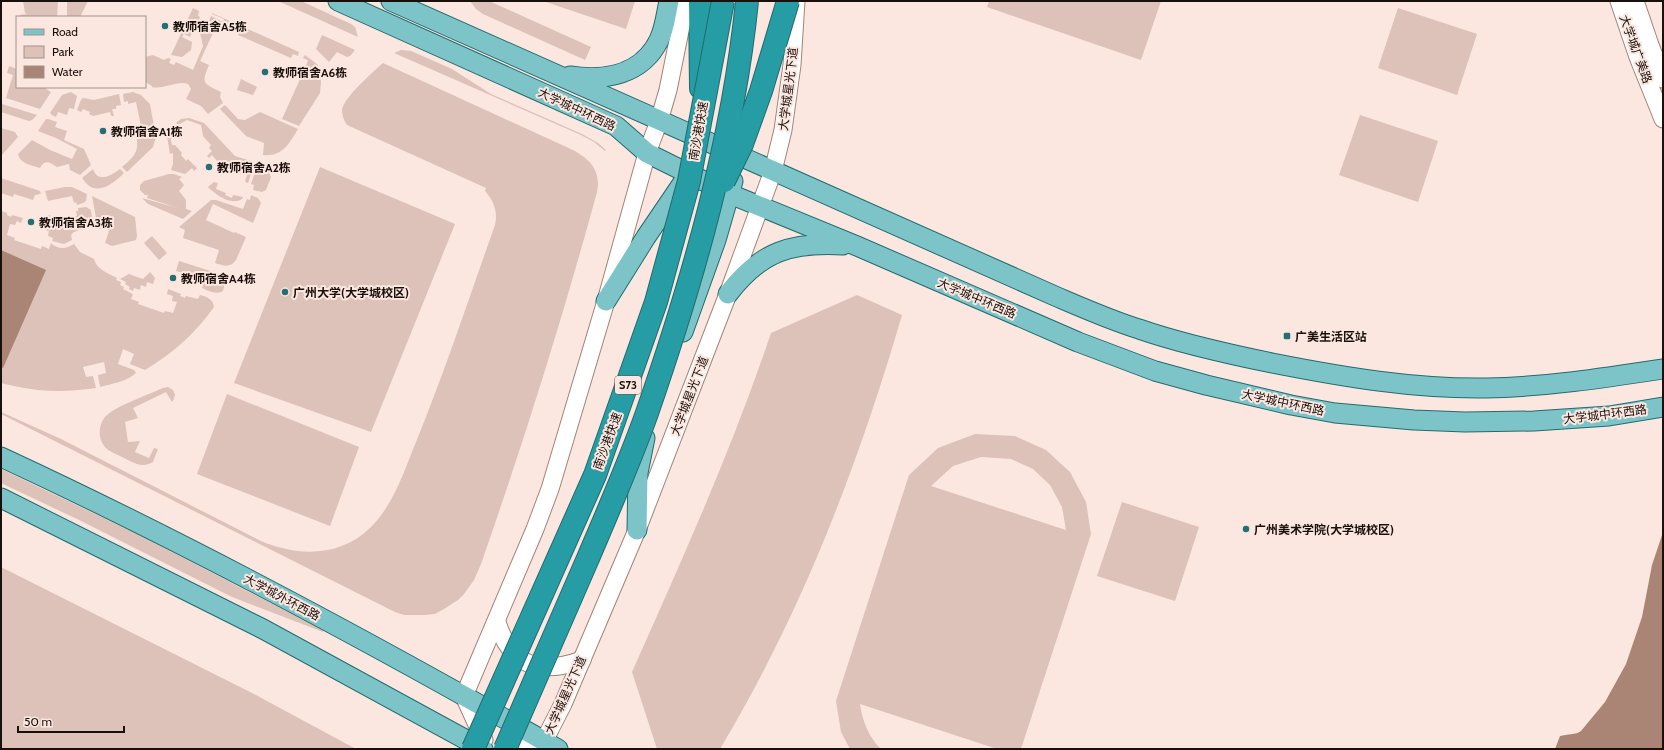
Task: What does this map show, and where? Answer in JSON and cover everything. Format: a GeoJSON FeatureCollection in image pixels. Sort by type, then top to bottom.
{"type":"FeatureCollection","features":[{"type":"Feature","properties":{"kind":"highway"},"geometry":{"type":"LineString","coordinates":[[700,1],[702,111]]}},
{"type":"Feature","properties":{"kind":"highway","name":"南沙港快速"},"geometry":{"type":"LineString","coordinates":[[473,749],[596,475],[656,302],[689,182],[723,1]]}},
{"type":"Feature","properties":{"kind":"highway","name":"S73"},"geometry":{"type":"LineString","coordinates":[[506,749],[606,517],[646,413],[683,300],[705,224],[721,157],[738,72],[746,1]]}},
{"type":"Feature","properties":{"kind":"highway"},"geometry":{"type":"LineString","coordinates":[[705,224],[742,144],[762,91],[788,1]]}},
{"type":"Feature","properties":{"kind":"main road","name":"大学城中环西路"},"geometry":{"type":"LineString","coordinates":[[338,1],[616,126],[647,153],[730,194],[857,246],[1078,342],[1114,356],[1181,378],[1291,405],[1335,412],[1370,416],[1465,422],[1570,419],[1609,416],[1663,407]]}},
{"type":"Feature","properties":{"kind":"main road","name":"大学城中环西路"},"geometry":{"type":"LineString","coordinates":[[391,1],[1090,311],[1139,329],[1185,343],[1247,358],[1345,377],[1400,384],[1448,387],[1485,388],[1559,384],[1663,369]]}},
{"type":"Feature","properties":{"kind":"main road"},"geometry":{"type":"LineString","coordinates":[[556,74],[582,78],[599,77],[614,75],[637,66],[648,58],[660,39],[669,1]]}},
{"type":"Feature","properties":{"kind":"main road"},"geometry":{"type":"LineString","coordinates":[[488,749],[464,696],[535,529],[550,489],[606,301],[647,153],[659,120],[674,66],[686,1]]}},
{"type":"Feature","properties":{"kind":"main road"},"geometry":{"type":"LineString","coordinates":[[606,301],[646,236],[689,174],[718,76],[732,1]]}},
{"type":"Feature","properties":{"kind":"main road"},"geometry":{"type":"LineString","coordinates":[[637,530],[638,473],[645,438],[698,294],[730,194],[782,1]]}},
{"type":"Feature","properties":{"kind":"main road","name":"大学城星光下道"},"geometry":{"type":"LineString","coordinates":[[506,749],[551,745],[563,704],[637,530],[728,294],[773,171],[783,130],[790,80],[796,1]]}},
{"type":"Feature","properties":{"kind":"main road","name":"大学城广美路"},"geometry":{"type":"LineString","coordinates":[[1619,1],[1638,57],[1663,119]]}},
{"type":"Feature","properties":{"kind":"main road","name":"大学城广美路"},"geometry":{"type":"LineString","coordinates":[[1636,1],[1663,79]]}},
{"type":"Feature","properties":{"kind":"main road"},"geometry":{"type":"LineString","coordinates":[[728,294],[746,272],[766,258],[778,252],[810,245],[857,246]]}},
{"type":"Feature","properties":{"kind":"main road","name":"大学城外环西路"},"geometry":{"type":"LineString","coordinates":[[1,457],[96,502],[267,589],[551,745]]}},
{"type":"Feature","properties":{"kind":"main road"},"geometry":{"type":"LineString","coordinates":[[1,498],[182,587],[263,629],[483,749]]}},
{"type":"Feature","properties":{"kind":"main road"},"geometry":{"type":"LineString","coordinates":[[496,622],[504,642],[519,659],[534,665],[550,668],[565,666],[582,660]]}},
{"type":"Feature","properties":{"kind":"green space"},"geometry":{"type":"Polygon","coordinates":[[[23,1],[58,1],[57,16],[20,16],[27,14],[25,13],[23,1]]]}},
{"type":"Feature","properties":{"kind":"green space"},"geometry":{"type":"Polygon","coordinates":[[[67,1],[88,1],[80,16],[67,16],[67,1]]]}},
{"type":"Feature","properties":{"kind":"green space"},"geometry":{"type":"Polygon","coordinates":[[[278,1],[301,1],[351,24],[355,27],[358,37],[278,1]]]}},
{"type":"Feature","properties":{"kind":"green space"},"geometry":{"type":"Polygon","coordinates":[[[470,1],[489,1],[591,47],[585,60],[483,14],[476,9],[470,1]]]}},
{"type":"Feature","properties":{"kind":"green space"},"geometry":{"type":"Polygon","coordinates":[[[543,1],[635,1],[626,29],[543,1]]]}},
{"type":"Feature","properties":{"kind":"green space"},"geometry":{"type":"Polygon","coordinates":[[[989,1],[1161,1],[1141,60],[987,7],[989,1]]]}},
{"type":"Feature","properties":{"kind":"green space"},"geometry":{"type":"Polygon","coordinates":[[[193,8],[199,11],[198,16],[200,17],[190,37],[184,34],[182,37],[192,42],[191,50],[182,57],[171,55],[193,8]]]}},
{"type":"Feature","properties":{"kind":"green space"},"geometry":{"type":"Polygon","coordinates":[[[1398,8],[1477,34],[1457,95],[1378,68],[1398,8]]]}},
{"type":"Feature","properties":{"kind":"green space"},"geometry":{"type":"Polygon","coordinates":[[[212,13],[299,52],[298,56],[293,54],[291,58],[238,35],[240,30],[223,22],[224,19],[212,13]]]}},
{"type":"Feature","properties":{"kind":"green space"},"geometry":{"type":"Polygon","coordinates":[[[211,16],[223,22],[221,24],[218,23],[217,25],[215,24],[212,31],[213,33],[200,61],[209,65],[205,76],[205,82],[210,87],[221,92],[220,97],[223,103],[208,114],[201,106],[186,99],[191,89],[188,84],[179,83],[157,88],[152,87],[146,83],[146,57],[153,55],[164,60],[168,58],[171,59],[169,63],[174,65],[176,62],[193,70],[203,46],[200,33],[206,20],[209,21],[211,16]]]}},
{"type":"Feature","properties":{"kind":"green space"},"geometry":{"type":"Polygon","coordinates":[[[322,35],[355,50],[350,56],[347,57],[337,52],[329,62],[316,49],[322,35]]]}},
{"type":"Feature","properties":{"kind":"green space"},"geometry":{"type":"Polygon","coordinates":[[[401,50],[411,51],[452,69],[491,94],[582,134],[598,143],[606,150],[605,151],[594,142],[581,135],[394,53],[401,50]]]}},
{"type":"Feature","properties":{"kind":"green space"},"geometry":{"type":"Polygon","coordinates":[[[305,55],[318,65],[321,82],[320,93],[299,126],[282,119],[306,66],[308,60],[303,58],[305,55]]]}},
{"type":"Feature","properties":{"kind":"green space"},"geometry":{"type":"Polygon","coordinates":[[[383,63],[573,150],[590,162],[596,172],[598,185],[557,332],[528,425],[481,564],[474,580],[458,600],[435,614],[425,615],[404,615],[395,612],[1,414],[1,412],[61,439],[261,541],[275,546],[304,552],[333,549],[359,537],[371,527],[386,508],[398,487],[457,334],[496,220],[496,211],[491,199],[485,191],[486,188],[347,125],[342,114],[342,110],[348,98],[383,63]]]}},
{"type":"Feature","properties":{"kind":"green space"},"geometry":{"type":"Polygon","coordinates":[[[9,66],[16,69],[16,88],[46,88],[51,92],[40,109],[6,98],[13,75],[7,73],[9,66]]]}},
{"type":"Feature","properties":{"kind":"green space"},"geometry":{"type":"Polygon","coordinates":[[[241,79],[257,87],[253,95],[237,90],[241,79]]]}},
{"type":"Feature","properties":{"kind":"green space"},"geometry":{"type":"Polygon","coordinates":[[[71,92],[77,96],[74,109],[69,108],[67,115],[58,112],[56,117],[52,115],[50,113],[62,95],[71,92]]]}},
{"type":"Feature","properties":{"kind":"green space"},"geometry":{"type":"Polygon","coordinates":[[[133,92],[141,95],[150,104],[156,137],[153,147],[127,172],[122,167],[135,154],[137,141],[135,128],[141,126],[136,102],[128,104],[128,101],[124,102],[123,94],[133,92]]]}},
{"type":"Feature","properties":{"kind":"green space"},"geometry":{"type":"Polygon","coordinates":[[[119,94],[121,105],[116,106],[116,109],[112,109],[114,116],[111,116],[110,112],[93,116],[89,114],[90,112],[83,109],[81,112],[77,110],[83,98],[94,100],[119,94]]]}},
{"type":"Feature","properties":{"kind":"green space"},"geometry":{"type":"Polygon","coordinates":[[[1,104],[37,115],[29,121],[1,112],[1,104]]]}},
{"type":"Feature","properties":{"kind":"green space"},"geometry":{"type":"Polygon","coordinates":[[[225,105],[238,119],[245,120],[260,112],[298,129],[288,144],[280,152],[270,155],[263,155],[264,143],[246,136],[220,109],[225,105]]]}},
{"type":"Feature","properties":{"kind":"green space"},"geometry":{"type":"Polygon","coordinates":[[[1360,115],[1438,141],[1418,202],[1339,175],[1360,115]]]}},
{"type":"Feature","properties":{"kind":"green space"},"geometry":{"type":"Polygon","coordinates":[[[189,118],[204,123],[235,156],[251,161],[253,168],[248,183],[245,182],[247,175],[235,172],[236,169],[228,166],[227,169],[223,168],[212,155],[209,158],[207,156],[212,151],[209,148],[211,145],[203,136],[201,125],[187,120],[178,125],[176,123],[181,119],[189,118]]]}},
{"type":"Feature","properties":{"kind":"green space"},"geometry":{"type":"Polygon","coordinates":[[[46,119],[57,122],[55,127],[67,131],[64,140],[84,149],[91,165],[80,175],[70,170],[69,164],[57,167],[46,162],[40,168],[27,164],[19,157],[18,154],[32,140],[50,150],[72,159],[77,149],[38,131],[46,119]]]}},
{"type":"Feature","properties":{"kind":"green space"},"geometry":{"type":"Polygon","coordinates":[[[173,125],[175,127],[170,135],[172,145],[175,145],[182,153],[181,155],[186,161],[188,159],[197,168],[194,171],[192,168],[185,174],[171,170],[173,164],[173,153],[170,154],[167,136],[173,125]]]}},
{"type":"Feature","properties":{"kind":"green space"},"geometry":{"type":"Polygon","coordinates":[[[1,128],[15,132],[18,137],[1,156],[1,128]]]}},
{"type":"Feature","properties":{"kind":"green space"},"geometry":{"type":"Polygon","coordinates":[[[262,164],[266,167],[271,177],[266,190],[262,192],[253,190],[254,185],[251,184],[256,169],[262,164]]]}},
{"type":"Feature","properties":{"kind":"green space"},"geometry":{"type":"Polygon","coordinates":[[[320,167],[455,224],[371,432],[234,383],[320,167]]]}},
{"type":"Feature","properties":{"kind":"green space"},"geometry":{"type":"Polygon","coordinates":[[[93,169],[95,174],[102,177],[109,176],[120,169],[124,173],[108,186],[103,188],[93,188],[82,178],[93,169]]]}},
{"type":"Feature","properties":{"kind":"green space"},"geometry":{"type":"Polygon","coordinates":[[[169,174],[182,177],[179,179],[184,185],[179,191],[186,200],[186,209],[192,211],[183,219],[148,204],[142,198],[181,209],[147,198],[148,195],[145,195],[140,190],[140,185],[144,181],[169,174]]]}},
{"type":"Feature","properties":{"kind":"green space"},"geometry":{"type":"Polygon","coordinates":[[[1,178],[40,191],[41,194],[35,195],[33,200],[14,194],[13,197],[1,193],[1,178]]]}},
{"type":"Feature","properties":{"kind":"green space"},"geometry":{"type":"Polygon","coordinates":[[[214,182],[218,183],[216,189],[226,193],[225,195],[232,198],[233,195],[243,197],[242,199],[233,201],[219,196],[208,187],[214,182]]]}},
{"type":"Feature","properties":{"kind":"green space"},"geometry":{"type":"Polygon","coordinates":[[[72,187],[87,194],[86,201],[77,205],[76,202],[74,203],[72,196],[48,201],[45,191],[72,187]]]}},
{"type":"Feature","properties":{"kind":"green space"},"geometry":{"type":"Polygon","coordinates":[[[251,195],[258,198],[261,203],[253,223],[213,204],[206,220],[246,237],[234,263],[224,265],[215,263],[219,250],[183,238],[185,230],[179,227],[211,200],[216,200],[243,209],[247,199],[250,200],[251,195]]]}},
{"type":"Feature","properties":{"kind":"green space"},"geometry":{"type":"Polygon","coordinates":[[[92,196],[135,217],[136,240],[112,246],[105,243],[109,231],[106,228],[98,229],[92,196]]]}},
{"type":"Feature","properties":{"kind":"green space"},"geometry":{"type":"Polygon","coordinates":[[[86,207],[91,210],[93,224],[88,228],[73,233],[71,235],[72,240],[64,244],[52,241],[53,238],[48,236],[49,231],[45,230],[46,225],[40,223],[42,217],[50,215],[52,223],[77,216],[76,211],[78,211],[78,208],[86,207]]]}},
{"type":"Feature","properties":{"kind":"green space"},"geometry":{"type":"Polygon","coordinates":[[[1,211],[7,213],[7,215],[11,217],[12,215],[23,218],[21,223],[17,221],[15,225],[10,224],[7,235],[15,238],[14,240],[41,249],[42,246],[49,249],[51,243],[59,248],[68,247],[74,244],[80,252],[94,259],[95,263],[100,269],[117,278],[116,280],[121,282],[120,285],[124,287],[123,289],[133,294],[131,299],[139,302],[138,304],[164,313],[165,311],[173,313],[177,302],[172,301],[173,296],[167,294],[168,289],[181,294],[180,296],[185,298],[186,296],[198,299],[200,295],[211,300],[214,307],[207,317],[183,342],[165,357],[145,370],[130,364],[134,354],[123,349],[118,364],[134,370],[136,373],[124,380],[100,387],[98,375],[106,373],[104,362],[83,367],[86,377],[93,376],[96,388],[71,391],[48,391],[1,383],[1,211]]]}},
{"type":"Feature","properties":{"kind":"green space"},"geometry":{"type":"Polygon","coordinates":[[[152,236],[167,253],[159,260],[144,243],[152,236]]]}},
{"type":"Feature","properties":{"kind":"green space"},"geometry":{"type":"Polygon","coordinates":[[[179,261],[222,276],[225,282],[223,291],[215,293],[202,288],[204,283],[191,279],[192,276],[176,271],[179,261]]]}},
{"type":"Feature","properties":{"kind":"green space"},"geometry":{"type":"Polygon","coordinates":[[[150,272],[155,278],[153,284],[147,282],[146,287],[141,285],[140,290],[134,288],[133,291],[129,289],[130,287],[125,284],[126,282],[120,279],[129,274],[143,279],[150,272]]]}},
{"type":"Feature","properties":{"kind":"green space"},"geometry":{"type":"Polygon","coordinates":[[[857,295],[902,315],[866,428],[825,538],[802,592],[749,698],[720,749],[657,749],[632,672],[688,546],[723,462],[771,333],[857,295]]]}},
{"type":"Feature","properties":{"kind":"green space"},"geometry":{"type":"Polygon","coordinates":[[[168,387],[173,390],[175,395],[172,402],[166,392],[133,408],[138,418],[125,422],[128,442],[140,441],[135,452],[149,458],[154,448],[158,449],[153,462],[145,465],[137,464],[106,448],[101,440],[100,427],[107,415],[126,404],[168,387]]]}},
{"type":"Feature","properties":{"kind":"green space"},"geometry":{"type":"Polygon","coordinates":[[[227,394],[359,447],[330,526],[197,474],[227,394]]]}},
{"type":"Feature","properties":{"kind":"green space"},"geometry":{"type":"Polygon","coordinates":[[[975,434],[1015,436],[1046,450],[1070,472],[1086,502],[1091,534],[1021,749],[994,749],[860,704],[862,716],[867,728],[873,740],[881,749],[850,749],[841,732],[836,701],[909,475],[938,448],[975,434]],[[981,457],[953,466],[931,486],[1066,530],[1062,507],[1050,485],[1033,469],[1011,459],[981,457]]]}},
{"type":"Feature","properties":{"kind":"green space"},"geometry":{"type":"Polygon","coordinates":[[[1,469],[137,534],[323,630],[323,632],[232,597],[79,520],[1,483],[1,469]]]}},
{"type":"Feature","properties":{"kind":"green space"},"geometry":{"type":"Polygon","coordinates":[[[1122,502],[1199,527],[1175,601],[1097,576],[1122,502]]]}},
{"type":"Feature","properties":{"kind":"green space"},"geometry":{"type":"Polygon","coordinates":[[[1,567],[252,693],[356,749],[1,749],[1,567]]]}},
{"type":"Feature","properties":{"kind":"water"},"geometry":{"type":"Polygon","coordinates":[[[1,250],[46,270],[3,368],[1,367],[1,250]]]}},
{"type":"Feature","properties":{"kind":"water"},"geometry":{"type":"Polygon","coordinates":[[[1663,532],[1663,749],[1555,749],[1560,736],[1574,734],[1581,731],[1605,702],[1626,664],[1642,617],[1652,565],[1663,532]]]}},
{"type":"Feature","properties":{"kind":"place","name":"教师宿舍A5栋"},"geometry":{"type":"Point","coordinates":[165,26]}},
{"type":"Feature","properties":{"kind":"place","name":"教师宿舍A6栋"},"geometry":{"type":"Point","coordinates":[265,72]}},
{"type":"Feature","properties":{"kind":"place","name":"教师宿舍A1栋"},"geometry":{"type":"Point","coordinates":[103,131]}},
{"type":"Feature","properties":{"kind":"place","name":"教师宿舍A2栋"},"geometry":{"type":"Point","coordinates":[209,167]}},
{"type":"Feature","properties":{"kind":"place","name":"教师宿舍A3栋"},"geometry":{"type":"Point","coordinates":[31,222]}},
{"type":"Feature","properties":{"kind":"place","name":"教师宿舍A4栋"},"geometry":{"type":"Point","coordinates":[173,278]}},
{"type":"Feature","properties":{"kind":"place","name":"广州大学(大学城校区)"},"geometry":{"type":"Point","coordinates":[285,292]}},
{"type":"Feature","properties":{"kind":"place","name":"广美生活区站"},"geometry":{"type":"Point","coordinates":[1287,336]}},
{"type":"Feature","properties":{"kind":"place","name":"广州美术学院(大学城校区)"},"geometry":{"type":"Point","coordinates":[1246,529]}}]}
